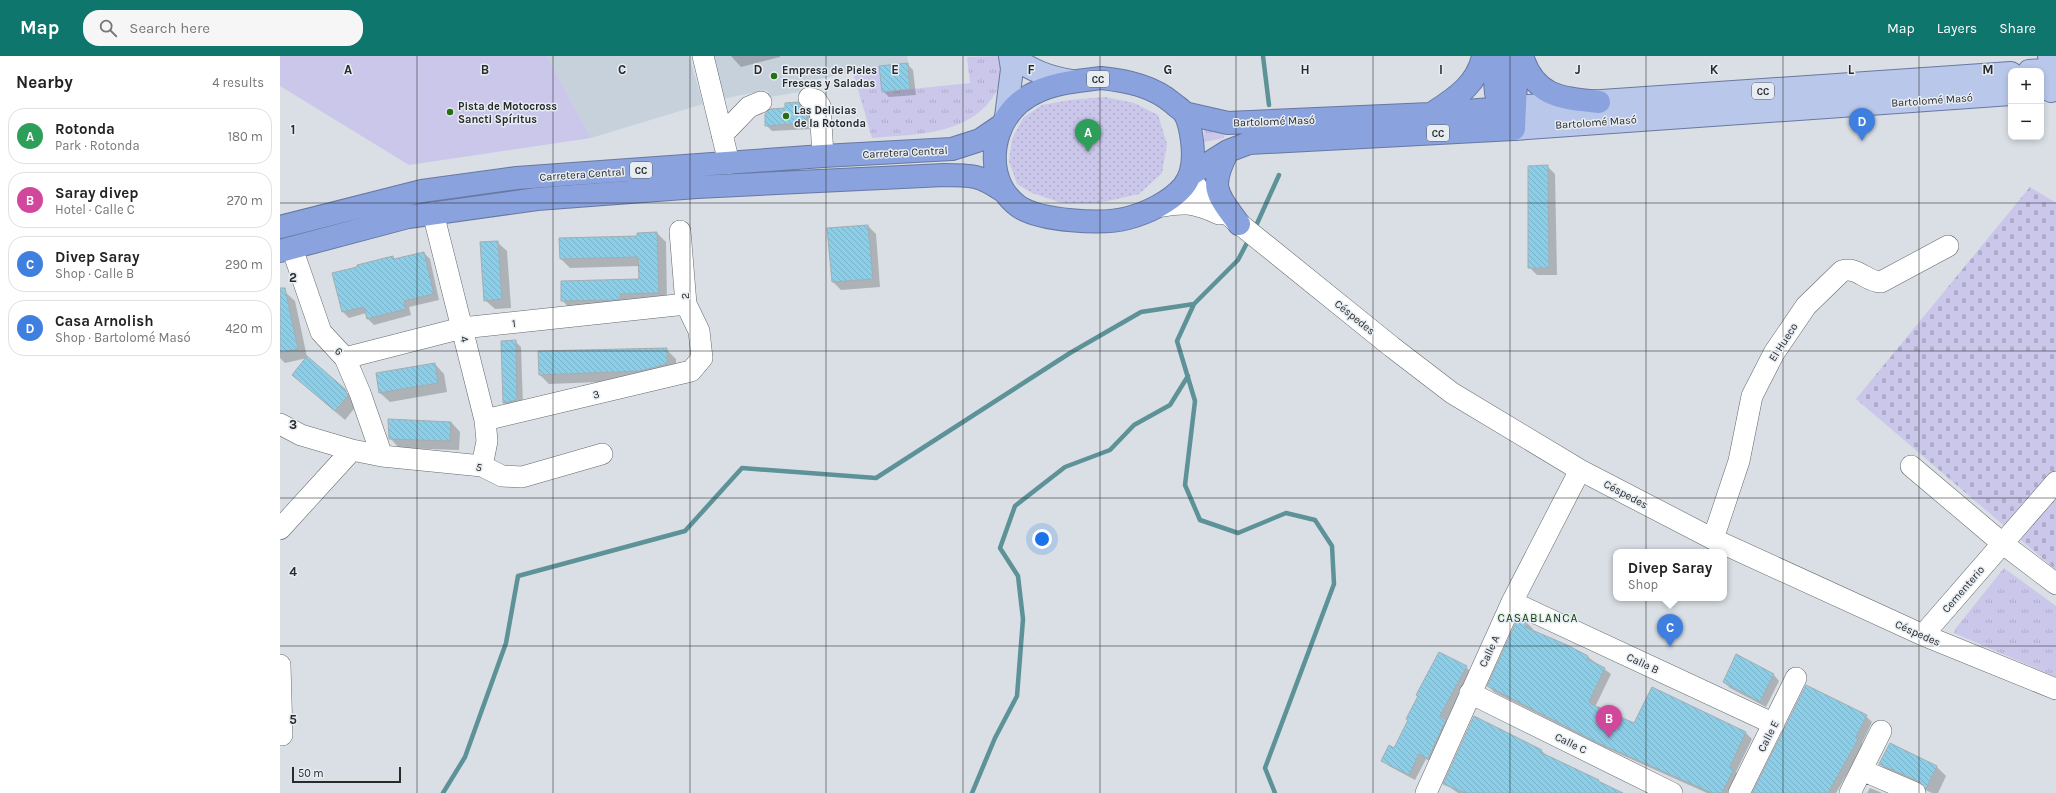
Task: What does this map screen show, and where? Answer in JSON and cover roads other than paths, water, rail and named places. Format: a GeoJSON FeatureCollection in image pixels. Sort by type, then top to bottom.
{"type":"FeatureCollection","features":[{"type":"Feature","properties":{"kind":"highway"},"geometry":{"type":"LineString","coordinates":[[1430,114],[1454,100],[1469,86],[1481,62],[1482,56]]}},
{"type":"Feature","properties":{"kind":"highway"},"geometry":{"type":"LineString","coordinates":[[1493,56],[1496,93],[1507,108]]}},
{"type":"Feature","properties":{"kind":"highway"},"geometry":{"type":"LineString","coordinates":[[1510,129],[1507,108],[1515,56]]}},
{"type":"Feature","properties":{"kind":"highway"},"geometry":{"type":"LineString","coordinates":[[1522,56],[1531,77],[1542,88],[1559,98],[1599,102]]}},
{"type":"Feature","properties":{"kind":"highway","name":"CC"},"geometry":{"type":"LineString","coordinates":[[1184,113],[1166,97],[1142,84],[1124,80],[1101,78],[1072,81],[1042,88],[1024,97],[1004,121],[995,144],[995,171],[1003,191],[1019,206],[1043,216],[1090,221],[1127,218],[1156,207],[1176,193],[1183,186],[1189,176]]}},
{"type":"Feature","properties":{"kind":"highway","name":"Bartolomé Masó"},"geometry":{"type":"LineString","coordinates":[[1184,113],[1228,122],[1430,114],[1507,108]]}},
{"type":"Feature","properties":{"kind":"highway"},"geometry":{"type":"LineString","coordinates":[[1184,113],[1190,131],[1192,145],[1189,176]]}},
{"type":"Feature","properties":{"kind":"highway","name":"Carretera Central"},"geometry":{"type":"LineString","coordinates":[[280,227],[422,191],[517,178],[823,156],[952,149],[980,140],[1004,121]]}},
{"type":"Feature","properties":{"kind":"highway","name":"Bartolomé Masó"},"geometry":{"type":"LineString","coordinates":[[1189,176],[1228,151],[1249,144],[1510,129]]}},
{"type":"Feature","properties":{"kind":"highway"},"geometry":{"type":"LineString","coordinates":[[1228,151],[1216,177],[1217,186],[1220,198],[1242,226]]}},
{"type":"Feature","properties":{"kind":"highway","name":"Carretera Central"},"geometry":{"type":"LineString","coordinates":[[286,249],[408,217],[537,199],[697,187],[944,175],[972,175],[988,181],[1003,191]]}},
{"type":"Feature","properties":{"kind":"main road"},"geometry":{"type":"LineString","coordinates":[[1010,56],[1042,74],[1072,81]]}},
{"type":"Feature","properties":{"kind":"main road"},"geometry":{"type":"LineString","coordinates":[[1004,121],[1011,81],[1010,56]]}},
{"type":"Feature","properties":{"kind":"main road"},"geometry":{"type":"LineString","coordinates":[[1990,76],[2005,56]]}},
{"type":"Feature","properties":{"kind":"main road","name":"Bartolomé Masó"},"geometry":{"type":"LineString","coordinates":[[1507,108],[1990,76],[2008,73]]}},
{"type":"Feature","properties":{"kind":"main road","name":"Bartolomé Masó"},"geometry":{"type":"LineString","coordinates":[[1510,129],[2008,94]]}},
{"type":"Feature","properties":{"kind":"street"},"geometry":{"type":"LineString","coordinates":[[702,56],[730,163]]}},
{"type":"Feature","properties":{"kind":"street"},"geometry":{"type":"LineString","coordinates":[[809,98],[816,100],[820,106],[823,156]]}},
{"type":"Feature","properties":{"kind":"street"},"geometry":{"type":"LineString","coordinates":[[722,136],[749,107],[761,102]]}},
{"type":"Feature","properties":{"kind":"street","name":"Céspedes"},"geometry":{"type":"LineString","coordinates":[[1189,176],[1200,192],[1452,393],[1580,470],[1713,539],[1923,635],[2056,689]]}},
{"type":"Feature","properties":{"kind":"street","name":"Céspedes"},"geometry":{"type":"LineString","coordinates":[[1156,207],[1181,203],[1199,205],[1242,226]]}},
{"type":"Feature","properties":{"kind":"street","name":"4"},"geometry":{"type":"LineString","coordinates":[[433,213],[485,420],[487,442],[482,466]]}},
{"type":"Feature","properties":{"kind":"street","name":"2"},"geometry":{"type":"LineString","coordinates":[[680,231],[686,304],[699,331],[702,358]]}},
{"type":"Feature","properties":{"kind":"street","name":"El Hueco"},"geometry":{"type":"LineString","coordinates":[[1713,539],[1739,461],[1752,396],[1774,353],[1806,306],[1842,271],[1849,268],[1871,280],[1882,282],[1948,246]]}},
{"type":"Feature","properties":{"kind":"street","name":"6"},"geometry":{"type":"LineString","coordinates":[[286,249],[321,332],[345,358],[360,393],[382,456]]}},
{"type":"Feature","properties":{"kind":"street","name":"1"},"geometry":{"type":"LineString","coordinates":[[345,358],[462,328],[686,304]]}},
{"type":"Feature","properties":{"kind":"street","name":"3"},"geometry":{"type":"LineString","coordinates":[[485,420],[691,371],[702,358]]}},
{"type":"Feature","properties":{"kind":"street","name":"5"},"geometry":{"type":"LineString","coordinates":[[280,424],[301,435],[352,450],[382,456],[482,466],[502,476],[522,477],[602,454]]}},
{"type":"Feature","properties":{"kind":"street"},"geometry":{"type":"LineString","coordinates":[[280,529],[352,450]]}},
{"type":"Feature","properties":{"kind":"street"},"geometry":{"type":"LineString","coordinates":[[1911,466],[2002,543],[2056,584]]}},
{"type":"Feature","properties":{"kind":"street","name":"Calle A"},"geometry":{"type":"LineString","coordinates":[[1426,793],[1512,602],[1580,470]]}},
{"type":"Feature","properties":{"kind":"street","name":"Cementerio"},"geometry":{"type":"LineString","coordinates":[[1923,635],[2056,482]]}},
{"type":"Feature","properties":{"kind":"street","name":"Calle B"},"geometry":{"type":"LineString","coordinates":[[1512,602],[1774,724]]}},
{"type":"Feature","properties":{"kind":"street"},"geometry":{"type":"LineString","coordinates":[[280,665],[282,735]]}},
{"type":"Feature","properties":{"kind":"street","name":"Calle E"},"geometry":{"type":"LineString","coordinates":[[1739,793],[1796,678]]}},
{"type":"Feature","properties":{"kind":"street","name":"Calle C"},"geometry":{"type":"LineString","coordinates":[[1470,693],[1672,793]]}},
{"type":"Feature","properties":{"kind":"street"},"geometry":{"type":"LineString","coordinates":[[1850,793],[1881,731]]}},
{"type":"Feature","properties":{"kind":"street"},"geometry":{"type":"LineString","coordinates":[[1862,770],[1915,793]]}},
{"type":"Feature","properties":{"kind":"waterway"},"geometry":{"type":"LineString","coordinates":[[1263,56],[1269,105]]}},
{"type":"Feature","properties":{"kind":"waterway"},"geometry":{"type":"LineString","coordinates":[[1255,228],[1279,175]]}},
{"type":"Feature","properties":{"kind":"waterway"},"geometry":{"type":"LineString","coordinates":[[1249,239],[1238,260],[1194,304],[1177,341],[1195,401],[1185,485],[1200,520],[1238,533],[1286,513],[1315,520],[1332,546],[1334,584],[1265,768],[1275,793]]}},
{"type":"Feature","properties":{"kind":"waterway"},"geometry":{"type":"LineString","coordinates":[[443,793],[465,757],[506,643],[518,576],[685,531],[742,468],[876,478],[1070,353],[1141,312],[1194,304]]}},
{"type":"Feature","properties":{"kind":"waterway"},"geometry":{"type":"LineString","coordinates":[[972,793],[995,738],[1017,696],[1023,619],[1018,576],[1000,548],[1015,506],[1065,467],[1110,450],[1134,425],[1170,405],[1188,376]]}},
{"type":"Feature","properties":{"kind":"place","name":"Empresa de Pieles Frescas y Saladas"},"geometry":{"type":"Point","coordinates":[774,76]}},
{"type":"Feature","properties":{"kind":"place","name":"Pista de Motocross Sancti Spíritus"},"geometry":{"type":"Point","coordinates":[450,112]}},
{"type":"Feature","properties":{"kind":"place","name":"Las Delicias de la Rotonda"},"geometry":{"type":"Point","coordinates":[786,116]}},
{"type":"Feature","properties":{"kind":"place","name":"Casa Arnolish"},"geometry":{"type":"Point","coordinates":[1862,141]}},
{"type":"Feature","properties":{"kind":"place","name":"Rotonda"},"geometry":{"type":"Point","coordinates":[1088,152]}},
{"type":"Feature","properties":{"kind":"place","name":"Divep Saray"},"geometry":{"type":"Point","coordinates":[1670,647]}},
{"type":"Feature","properties":{"kind":"place","name":"Saray divep"},"geometry":{"type":"Point","coordinates":[1609,738]}},
{"type":"Feature","properties":{"kind":"district","name":"CASABLANCA"},"geometry":{"type":"Point","coordinates":[1538,618]}}]}
